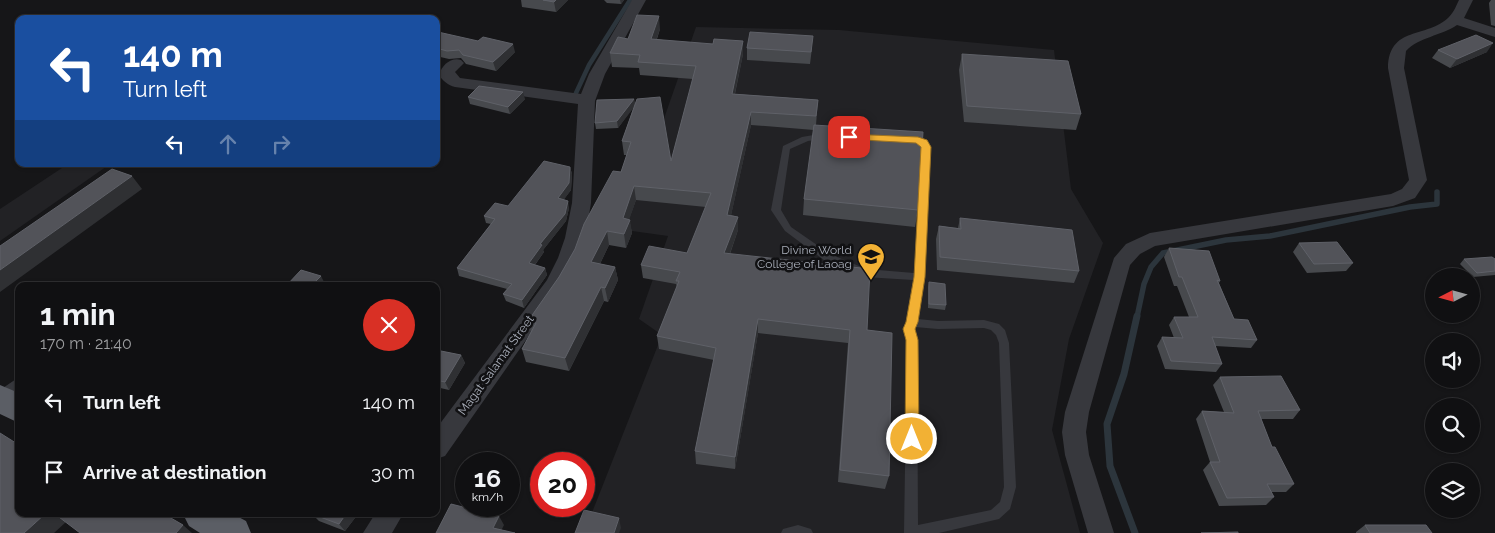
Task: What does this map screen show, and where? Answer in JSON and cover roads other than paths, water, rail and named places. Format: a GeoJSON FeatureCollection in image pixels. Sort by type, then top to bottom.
{"type":"FeatureCollection","features":[{"type":"Feature","properties":{"kind":"highway"},"geometry":{"type":"LineString","coordinates":[[0,398],[15,407]]}},
{"type":"Feature","properties":{"kind":"highway"},"geometry":{"type":"LineString","coordinates":[[206,517],[234,533]]}},
{"type":"Feature","properties":{"kind":"street","name":"Magat Salamat Street"},"geometry":{"type":"LineString","coordinates":[[440,442],[554,285],[566,263],[573,246],[578,224],[586,157],[584,121],[587,100],[595,78],[639,0]]}},
{"type":"Feature","properties":{"kind":"street"},"geometry":{"type":"LineString","coordinates":[[1101,533],[1077,455],[1074,432],[1077,412],[1121,263],[1133,249],[1150,240],[1393,200],[1414,189],[1418,180],[1396,68],[1396,56],[1400,48],[1411,40],[1446,27],[1463,10],[1466,0]]}},
{"type":"Feature","properties":{"kind":"street"},"geometry":{"type":"LineString","coordinates":[[1454,20],[1495,33]]}},
{"type":"Feature","properties":{"kind":"street"},"geometry":{"type":"LineString","coordinates":[[456,63],[448,71],[447,75],[455,82],[587,100]]}},
{"type":"Feature","properties":{"kind":"street"},"geometry":{"type":"LineString","coordinates":[[376,533],[388,517]]}},
{"type":"Feature","properties":{"kind":"lane"},"geometry":{"type":"LineString","coordinates":[[833,136],[814,136],[798,141],[786,148],[776,210],[788,229],[827,257],[865,273],[919,277]]}},
{"type":"Feature","properties":{"kind":"lane"},"geometry":{"type":"LineString","coordinates":[[899,139],[918,140],[924,142],[926,147],[919,277],[912,322],[909,329],[912,340],[912,533],[994,515],[1005,505],[1010,488],[1004,343],[1001,333],[995,327],[984,324],[938,325],[912,322]]}},
{"type":"Feature","properties":{"kind":"lane"},"geometry":{"type":"LineString","coordinates":[[0,398],[15,385]]}},
{"type":"Feature","properties":{"kind":"lane"},"geometry":{"type":"LineString","coordinates":[[788,533],[798,531],[806,533]]}},
{"type":"Feature","properties":{"kind":"waterway"},"geometry":{"type":"LineString","coordinates":[[576,93],[589,65],[630,0]]}},
{"type":"Feature","properties":{"kind":"waterway"},"geometry":{"type":"LineString","coordinates":[[1137,317],[1144,284],[1151,267],[1163,253],[1226,240],[1270,236],[1410,207],[1437,204],[1437,192]]}},
{"type":"Feature","properties":{"kind":"waterway"},"geometry":{"type":"LineString","coordinates":[[1135,533],[1110,466],[1107,424],[1124,374],[1137,316]]}},
{"type":"Feature","properties":{"kind":"place","name":"Divine World College of Laoag"},"geometry":{"type":"Point","coordinates":[871,281]}}]}
